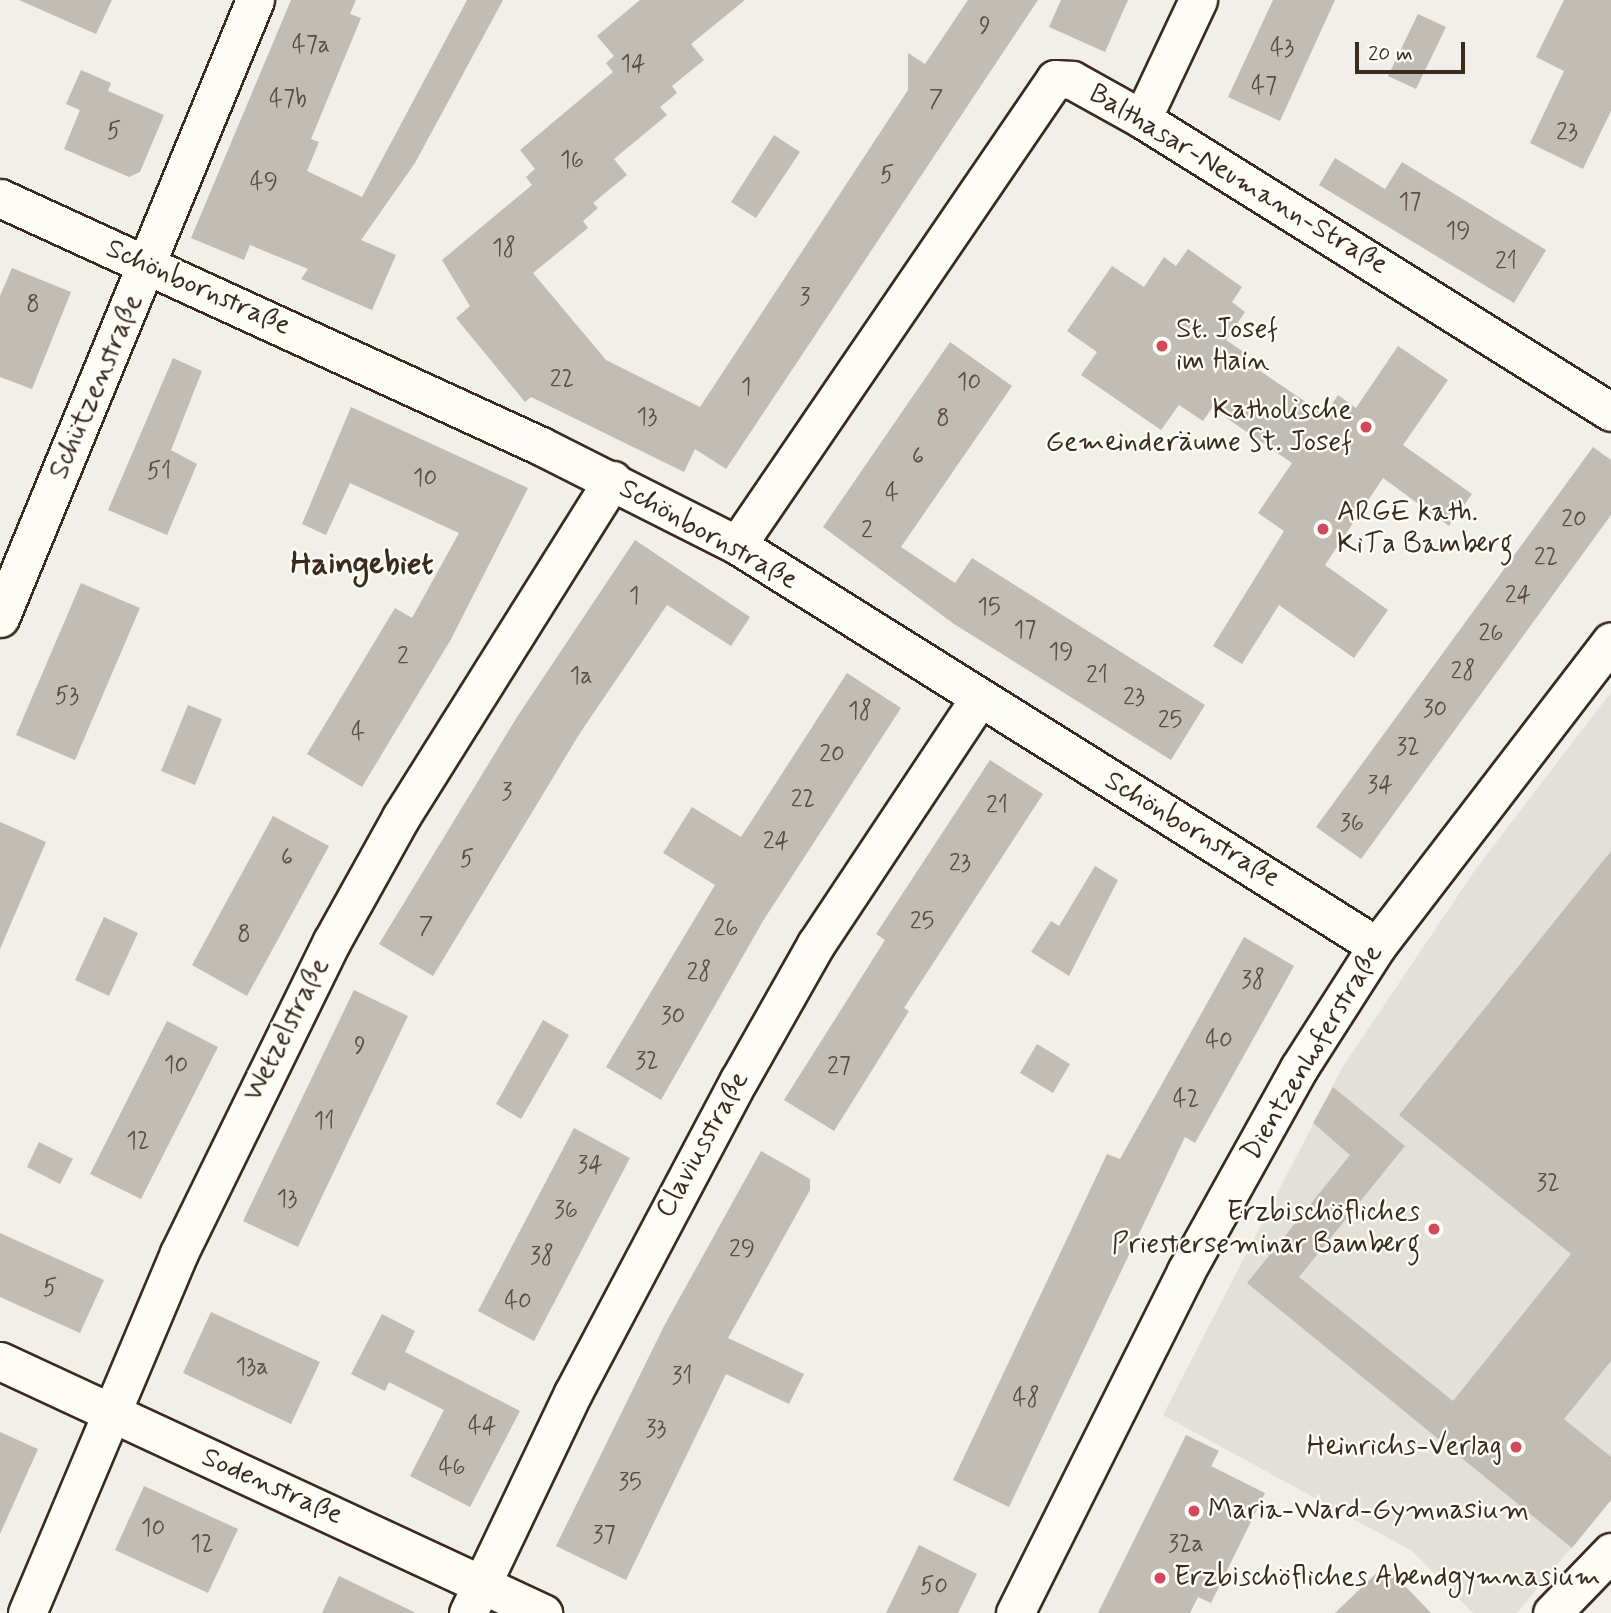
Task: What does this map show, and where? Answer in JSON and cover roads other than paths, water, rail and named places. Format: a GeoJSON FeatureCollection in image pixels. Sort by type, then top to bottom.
{"type":"FeatureCollection","features":[{"type":"Feature","properties":{"kind":"street","name":"Schützenstraße"},"geometry":{"type":"LineString","coordinates":[[0,618],[148,266],[255,0]]}},
{"type":"Feature","properties":{"kind":"street"},"geometry":{"type":"LineString","coordinates":[[1142,119],[1198,0]]}},
{"type":"Feature","properties":{"kind":"street","name":"Balthasar-Neumann-Straße"},"geometry":{"type":"LineString","coordinates":[[737,545],[1041,93],[1055,79],[1072,80],[1142,119],[1611,412]]}},
{"type":"Feature","properties":{"kind":"street","name":"Schönbornstraße"},"geometry":{"type":"LineString","coordinates":[[0,198],[612,480],[737,545],[978,700],[1377,946]]}},
{"type":"Feature","properties":{"kind":"street","name":"Wetzelstraße"},"geometry":{"type":"LineString","coordinates":[[27,1613],[109,1413],[248,1107],[332,941],[401,817],[612,480]]}},
{"type":"Feature","properties":{"kind":"street","name":"Dientzenhoferstraße"},"geometry":{"type":"LineString","coordinates":[[1015,1613],[1186,1271],[1299,1068],[1377,946],[1611,642]]}},
{"type":"Feature","properties":{"kind":"street","name":"Claviusstraße"},"geometry":{"type":"LineString","coordinates":[[475,1598],[573,1393],[745,1068],[816,944],[978,700]]}},
{"type":"Feature","properties":{"kind":"street","name":"Sodenstraße"},"geometry":{"type":"LineString","coordinates":[[0,1362],[109,1413],[475,1598],[543,1613]]}},
{"type":"Feature","properties":{"kind":"street"},"geometry":{"type":"LineString","coordinates":[[1552,1613],[1611,1552]]}},
{"type":"Feature","properties":{"kind":"place","name":"St. Josef im Hain"},"geometry":{"type":"Point","coordinates":[1162,346]}},
{"type":"Feature","properties":{"kind":"place","name":"Katholische Gemeinderäume St. Josef"},"geometry":{"type":"Point","coordinates":[1366,427]}},
{"type":"Feature","properties":{"kind":"place","name":"ARGE kath. KiTa Bamberg"},"geometry":{"type":"Point","coordinates":[1323,529]}},
{"type":"Feature","properties":{"kind":"place","name":"Erzbischöfliches Priesterseminar Bamberg"},"geometry":{"type":"Point","coordinates":[1434,1229]}},
{"type":"Feature","properties":{"kind":"place","name":"Heinrichs-Verlag"},"geometry":{"type":"Point","coordinates":[1516,1447]}},
{"type":"Feature","properties":{"kind":"place","name":"Maria-Ward-Gymnasium"},"geometry":{"type":"Point","coordinates":[1194,1511]}},
{"type":"Feature","properties":{"kind":"place","name":"Erzbischöfliches Abendgymnasium"},"geometry":{"type":"Point","coordinates":[1160,1578]}},
{"type":"Feature","properties":{"kind":"district","name":"Haingebiet"},"geometry":{"type":"Point","coordinates":[362,564]}}]}
